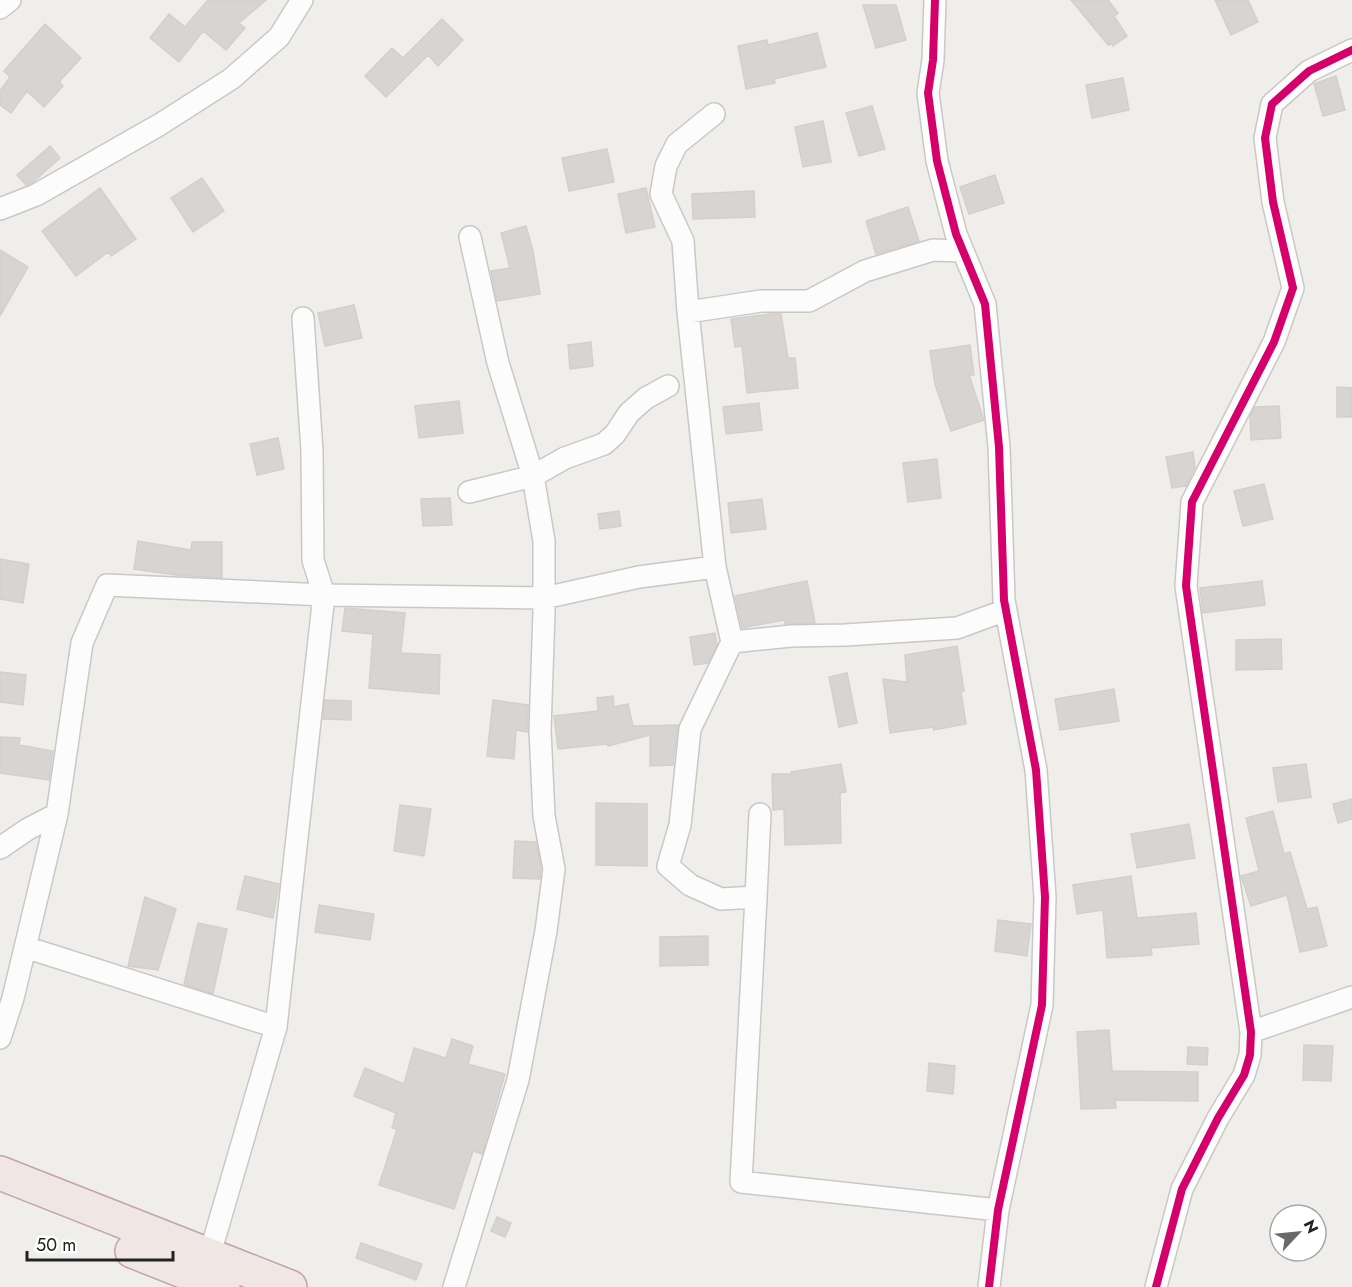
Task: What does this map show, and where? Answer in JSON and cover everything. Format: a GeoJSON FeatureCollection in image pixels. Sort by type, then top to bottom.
{"type":"FeatureCollection","features":[{"type":"Feature","properties":{"kind":"highway"},"geometry":{"type":"LineString","coordinates":[[0,1173],[207,1277]]}},
{"type":"Feature","properties":{"kind":"highway"},"geometry":{"type":"LineString","coordinates":[[0,1197],[207,1277],[290,1287]]}},
{"type":"Feature","properties":{"kind":"street"},"geometry":{"type":"LineString","coordinates":[[0,8],[10,0]]}},
{"type":"Feature","properties":{"kind":"street"},"geometry":{"type":"LineString","coordinates":[[0,209],[36,195],[159,125],[231,79],[279,37],[302,0]]}},
{"type":"Feature","properties":{"kind":"street"},"geometry":{"type":"LineString","coordinates":[[935,0],[933,60],[928,93],[937,161],[956,234],[985,304],[999,447],[1006,610],[1036,770],[1045,897],[1042,1005],[998,1210],[989,1287]]}},
{"type":"Feature","properties":{"kind":"street"},"geometry":{"type":"LineString","coordinates":[[1156,1287],[1182,1189],[1218,1118],[1244,1076],[1250,1055],[1251,1032],[1186,586],[1192,502],[1274,342],[1293,288],[1274,202],[1265,138],[1272,104],[1309,71],[1352,51]]}},
{"type":"Feature","properties":{"kind":"street"},"geometry":{"type":"LineString","coordinates":[[714,114],[677,144],[666,166],[661,194],[683,241],[688,312],[715,567],[732,642],[690,729],[680,825],[668,866],[690,885],[721,899],[756,897]]}},
{"type":"Feature","properties":{"kind":"street"},"geometry":{"type":"LineString","coordinates":[[454,1287],[518,1080],[546,931],[554,869],[544,816],[540,730],[544,541],[533,476],[498,363],[470,237]]}},
{"type":"Feature","properties":{"kind":"street"},"geometry":{"type":"LineString","coordinates":[[688,312],[761,301],[809,301],[864,271],[933,250],[963,251]]}},
{"type":"Feature","properties":{"kind":"street"},"geometry":{"type":"LineString","coordinates":[[207,1277],[276,1027],[324,595],[313,560],[312,451],[303,318]]}},
{"type":"Feature","properties":{"kind":"street"},"geometry":{"type":"LineString","coordinates":[[469,492],[533,476],[565,458],[604,444],[615,434],[629,413],[646,398],[668,386]]}},
{"type":"Feature","properties":{"kind":"street"},"geometry":{"type":"LineString","coordinates":[[0,1038],[13,998],[57,814],[82,643],[106,585],[324,595],[544,598],[639,577],[715,567]]}},
{"type":"Feature","properties":{"kind":"street"},"geometry":{"type":"LineString","coordinates":[[732,642],[791,636],[957,628],[1006,610]]}},
{"type":"Feature","properties":{"kind":"street"},"geometry":{"type":"LineString","coordinates":[[0,848],[28,829],[57,814]]}},
{"type":"Feature","properties":{"kind":"street"},"geometry":{"type":"LineString","coordinates":[[760,814],[741,1182],[998,1210]]}},
{"type":"Feature","properties":{"kind":"street"},"geometry":{"type":"LineString","coordinates":[[25,947],[276,1027]]}},
{"type":"Feature","properties":{"kind":"street"},"geometry":{"type":"LineString","coordinates":[[1251,1032],[1352,997]]}},
{"type":"Feature","properties":{"kind":"building"},"geometry":{"type":"Polygon","coordinates":[[[208,0],[266,0],[239,23],[245,28],[226,50],[203,31],[179,62],[150,38],[169,14],[185,27],[208,0]]]}},
{"type":"Feature","properties":{"kind":"building"},"geometry":{"type":"Polygon","coordinates":[[[1071,0],[1108,0],[1118,13],[1114,16],[1127,36],[1113,46],[1108,45],[1071,0]]]}},
{"type":"Feature","properties":{"kind":"building"},"geometry":{"type":"Polygon","coordinates":[[[1215,0],[1248,0],[1258,22],[1231,35],[1215,0]]]}},
{"type":"Feature","properties":{"kind":"building"},"geometry":{"type":"Polygon","coordinates":[[[863,5],[896,5],[906,40],[876,48],[863,5]]]}},
{"type":"Feature","properties":{"kind":"building"},"geometry":{"type":"Polygon","coordinates":[[[442,19],[463,40],[438,66],[428,55],[386,97],[365,76],[392,48],[403,58],[442,19]]]}},
{"type":"Feature","properties":{"kind":"building"},"geometry":{"type":"Polygon","coordinates":[[[45,24],[81,58],[59,82],[63,86],[44,107],[27,91],[11,113],[0,105],[0,91],[10,77],[4,71],[45,24]]]}},
{"type":"Feature","properties":{"kind":"building"},"geometry":{"type":"Polygon","coordinates":[[[817,33],[826,67],[774,79],[775,83],[746,89],[738,46],[767,40],[768,45],[817,33]]]}},
{"type":"Feature","properties":{"kind":"building"},"geometry":{"type":"Polygon","coordinates":[[[1336,76],[1345,110],[1323,116],[1314,84],[1336,76]]]}},
{"type":"Feature","properties":{"kind":"building"},"geometry":{"type":"Polygon","coordinates":[[[1123,78],[1129,110],[1092,118],[1086,85],[1123,78]]]}},
{"type":"Feature","properties":{"kind":"building"},"geometry":{"type":"Polygon","coordinates":[[[872,106],[885,149],[859,156],[846,113],[872,106]]]}},
{"type":"Feature","properties":{"kind":"building"},"geometry":{"type":"Polygon","coordinates":[[[823,121],[831,162],[803,167],[795,127],[823,121]]]}},
{"type":"Feature","properties":{"kind":"building"},"geometry":{"type":"Polygon","coordinates":[[[50,146],[60,158],[33,182],[26,185],[17,175],[50,146]]]}},
{"type":"Feature","properties":{"kind":"building"},"geometry":{"type":"Polygon","coordinates":[[[607,149],[614,182],[569,191],[562,158],[607,149]]]}},
{"type":"Feature","properties":{"kind":"building"},"geometry":{"type":"Polygon","coordinates":[[[995,175],[1004,203],[969,214],[960,187],[995,175]]]}},
{"type":"Feature","properties":{"kind":"building"},"geometry":{"type":"Polygon","coordinates":[[[202,178],[224,211],[193,232],[171,198],[202,178]]]}},
{"type":"Feature","properties":{"kind":"building"},"geometry":{"type":"Polygon","coordinates":[[[100,188],[136,239],[111,256],[108,252],[76,276],[42,231],[100,188]]]}},
{"type":"Feature","properties":{"kind":"building"},"geometry":{"type":"Polygon","coordinates":[[[646,188],[655,227],[626,233],[618,194],[646,188]]]}},
{"type":"Feature","properties":{"kind":"building"},"geometry":{"type":"Polygon","coordinates":[[[754,191],[755,217],[693,219],[692,194],[754,191]]]}},
{"type":"Feature","properties":{"kind":"building"},"geometry":{"type":"Polygon","coordinates":[[[908,207],[919,241],[876,254],[866,221],[908,207]]]}},
{"type":"Feature","properties":{"kind":"building"},"geometry":{"type":"Polygon","coordinates":[[[526,226],[533,251],[540,294],[497,301],[491,271],[510,268],[501,233],[526,226]]]}},
{"type":"Feature","properties":{"kind":"building"},"geometry":{"type":"Polygon","coordinates":[[[0,250],[28,267],[0,316],[0,250]]]}},
{"type":"Feature","properties":{"kind":"building"},"geometry":{"type":"Polygon","coordinates":[[[354,305],[362,338],[325,346],[318,313],[354,305]]]}},
{"type":"Feature","properties":{"kind":"building"},"geometry":{"type":"Polygon","coordinates":[[[781,314],[788,358],[795,358],[798,388],[747,393],[742,346],[735,347],[731,319],[781,314]]]}},
{"type":"Feature","properties":{"kind":"building"},"geometry":{"type":"Polygon","coordinates":[[[591,342],[593,366],[570,369],[568,345],[591,342]]]}},
{"type":"Feature","properties":{"kind":"building"},"geometry":{"type":"Polygon","coordinates":[[[970,345],[974,375],[969,375],[984,420],[951,431],[935,384],[930,351],[970,345]]]}},
{"type":"Feature","properties":{"kind":"building"},"geometry":{"type":"Polygon","coordinates":[[[1337,387],[1352,388],[1352,417],[1337,417],[1337,387]]]}},
{"type":"Feature","properties":{"kind":"building"},"geometry":{"type":"Polygon","coordinates":[[[459,401],[463,433],[419,438],[415,406],[459,401]]]}},
{"type":"Feature","properties":{"kind":"building"},"geometry":{"type":"Polygon","coordinates":[[[759,403],[762,430],[726,434],[723,407],[759,403]]]}},
{"type":"Feature","properties":{"kind":"building"},"geometry":{"type":"Polygon","coordinates":[[[1279,406],[1281,438],[1251,440],[1250,417],[1255,407],[1279,406]]]}},
{"type":"Feature","properties":{"kind":"building"},"geometry":{"type":"Polygon","coordinates":[[[278,438],[284,469],[257,475],[250,444],[278,438]]]}},
{"type":"Feature","properties":{"kind":"building"},"geometry":{"type":"Polygon","coordinates":[[[1193,452],[1195,467],[1186,486],[1172,488],[1166,457],[1193,452]]]}},
{"type":"Feature","properties":{"kind":"building"},"geometry":{"type":"Polygon","coordinates":[[[937,459],[941,498],[908,502],[903,463],[937,459]]]}},
{"type":"Feature","properties":{"kind":"building"},"geometry":{"type":"Polygon","coordinates":[[[1264,484],[1273,519],[1243,526],[1234,491],[1264,484]]]}},
{"type":"Feature","properties":{"kind":"building"},"geometry":{"type":"Polygon","coordinates":[[[450,498],[452,525],[423,526],[421,499],[450,498]]]}},
{"type":"Feature","properties":{"kind":"building"},"geometry":{"type":"Polygon","coordinates":[[[762,499],[766,529],[731,533],[728,503],[762,499]]]}},
{"type":"Feature","properties":{"kind":"building"},"geometry":{"type":"Polygon","coordinates":[[[619,511],[621,526],[600,529],[598,514],[619,511]]]}},
{"type":"Feature","properties":{"kind":"building"},"geometry":{"type":"Polygon","coordinates":[[[138,541],[191,550],[192,542],[222,542],[222,578],[134,569],[138,541]]]}},
{"type":"Feature","properties":{"kind":"building"},"geometry":{"type":"Polygon","coordinates":[[[0,559],[29,564],[23,603],[0,599],[0,559]]]}},
{"type":"Feature","properties":{"kind":"building"},"geometry":{"type":"Polygon","coordinates":[[[807,581],[815,623],[785,624],[784,620],[742,628],[735,596],[807,581]]]}},
{"type":"Feature","properties":{"kind":"building"},"geometry":{"type":"Polygon","coordinates":[[[1262,581],[1265,605],[1203,613],[1200,588],[1262,581]]]}},
{"type":"Feature","properties":{"kind":"building"},"geometry":{"type":"Polygon","coordinates":[[[345,608],[405,613],[401,653],[440,655],[439,694],[369,688],[373,634],[342,631],[345,608]]]}},
{"type":"Feature","properties":{"kind":"building"},"geometry":{"type":"Polygon","coordinates":[[[715,633],[717,645],[708,663],[694,665],[690,637],[715,633]]]}},
{"type":"Feature","properties":{"kind":"building"},"geometry":{"type":"Polygon","coordinates":[[[1281,639],[1282,669],[1236,670],[1236,640],[1281,639]]]}},
{"type":"Feature","properties":{"kind":"building"},"geometry":{"type":"Polygon","coordinates":[[[957,646],[966,724],[934,730],[933,727],[890,733],[883,679],[907,682],[905,655],[957,646]]]}},
{"type":"Feature","properties":{"kind":"building"},"geometry":{"type":"Polygon","coordinates":[[[0,672],[26,675],[23,705],[0,702],[0,672]]]}},
{"type":"Feature","properties":{"kind":"building"},"geometry":{"type":"Polygon","coordinates":[[[847,673],[857,723],[839,727],[829,677],[847,673]]]}},
{"type":"Feature","properties":{"kind":"building"},"geometry":{"type":"Polygon","coordinates":[[[1114,689],[1119,721],[1060,730],[1055,699],[1114,689]]]}},
{"type":"Feature","properties":{"kind":"building"},"geometry":{"type":"Polygon","coordinates":[[[613,696],[614,707],[628,704],[633,726],[678,725],[673,765],[650,766],[650,735],[608,746],[607,744],[558,749],[554,716],[598,711],[597,698],[613,696]]]}},
{"type":"Feature","properties":{"kind":"building"},"geometry":{"type":"Polygon","coordinates":[[[325,700],[351,701],[351,720],[323,719],[325,700]]]}},
{"type":"Feature","properties":{"kind":"building"},"geometry":{"type":"Polygon","coordinates":[[[493,700],[528,705],[527,732],[516,730],[514,759],[487,756],[493,700]]]}},
{"type":"Feature","properties":{"kind":"building"},"geometry":{"type":"Polygon","coordinates":[[[0,737],[20,738],[19,745],[53,751],[49,780],[0,773],[0,737]]]}},
{"type":"Feature","properties":{"kind":"building"},"geometry":{"type":"Polygon","coordinates":[[[841,764],[846,792],[840,793],[841,843],[785,845],[784,809],[773,810],[772,774],[791,774],[791,772],[841,764]]]}},
{"type":"Feature","properties":{"kind":"building"},"geometry":{"type":"Polygon","coordinates":[[[1306,764],[1311,797],[1278,802],[1273,768],[1306,764]]]}},
{"type":"Feature","properties":{"kind":"building"},"geometry":{"type":"Polygon","coordinates":[[[1352,799],[1352,819],[1338,823],[1333,804],[1352,799]]]}},
{"type":"Feature","properties":{"kind":"building"},"geometry":{"type":"Polygon","coordinates":[[[596,803],[647,804],[647,866],[596,865],[596,803]]]}},
{"type":"Feature","properties":{"kind":"building"},"geometry":{"type":"Polygon","coordinates":[[[400,805],[431,809],[424,856],[394,851],[400,805]]]}},
{"type":"Feature","properties":{"kind":"building"},"geometry":{"type":"Polygon","coordinates":[[[1273,811],[1284,854],[1290,852],[1307,909],[1317,907],[1327,946],[1300,952],[1287,895],[1251,906],[1241,876],[1259,871],[1246,818],[1273,811]]]}},
{"type":"Feature","properties":{"kind":"building"},"geometry":{"type":"Polygon","coordinates":[[[1189,824],[1195,858],[1137,868],[1131,834],[1189,824]]]}},
{"type":"Feature","properties":{"kind":"building"},"geometry":{"type":"Polygon","coordinates":[[[515,841],[536,842],[541,868],[540,879],[513,878],[515,841]]]}},
{"type":"Feature","properties":{"kind":"building"},"geometry":{"type":"Polygon","coordinates":[[[245,876],[279,884],[273,918],[237,909],[245,876]]]}},
{"type":"Feature","properties":{"kind":"building"},"geometry":{"type":"Polygon","coordinates":[[[1131,876],[1137,918],[1196,913],[1199,944],[1151,948],[1152,955],[1107,958],[1103,910],[1077,914],[1073,885],[1131,876]]]}},
{"type":"Feature","properties":{"kind":"building"},"geometry":{"type":"Polygon","coordinates":[[[145,897],[176,909],[158,970],[128,966],[145,897]]]}},
{"type":"Feature","properties":{"kind":"building"},"geometry":{"type":"Polygon","coordinates":[[[319,905],[374,914],[370,940],[315,932],[319,905]]]}},
{"type":"Feature","properties":{"kind":"building"},"geometry":{"type":"Polygon","coordinates":[[[998,920],[1031,924],[1027,956],[995,951],[998,920]]]}},
{"type":"Feature","properties":{"kind":"building"},"geometry":{"type":"Polygon","coordinates":[[[198,923],[227,929],[213,994],[184,984],[198,923]]]}},
{"type":"Feature","properties":{"kind":"building"},"geometry":{"type":"Polygon","coordinates":[[[708,936],[708,965],[660,966],[660,937],[708,936]]]}},
{"type":"Feature","properties":{"kind":"building"},"geometry":{"type":"Polygon","coordinates":[[[1109,1030],[1112,1071],[1198,1072],[1198,1101],[1115,1100],[1116,1108],[1081,1109],[1077,1032],[1109,1030]]]}},
{"type":"Feature","properties":{"kind":"building"},"geometry":{"type":"Polygon","coordinates":[[[452,1039],[473,1046],[468,1064],[505,1074],[482,1154],[473,1151],[454,1209],[379,1185],[397,1129],[392,1128],[396,1113],[354,1096],[365,1068],[404,1084],[414,1048],[446,1058],[452,1039]]]}},
{"type":"Feature","properties":{"kind":"building"},"geometry":{"type":"Polygon","coordinates":[[[1304,1045],[1333,1046],[1331,1081],[1303,1080],[1304,1045]]]}},
{"type":"Feature","properties":{"kind":"building"},"geometry":{"type":"Polygon","coordinates":[[[1188,1047],[1208,1048],[1207,1065],[1187,1064],[1188,1047]]]}},
{"type":"Feature","properties":{"kind":"building"},"geometry":{"type":"Polygon","coordinates":[[[929,1063],[955,1066],[953,1094],[927,1091],[929,1063]]]}},
{"type":"Feature","properties":{"kind":"building"},"geometry":{"type":"Polygon","coordinates":[[[497,1217],[511,1223],[505,1237],[491,1231],[497,1217]]]}},
{"type":"Feature","properties":{"kind":"building"},"geometry":{"type":"Polygon","coordinates":[[[361,1243],[422,1264],[416,1280],[356,1258],[361,1243]]]}},
{"type":"Feature","properties":{"kind":"cycle path"},"geometry":{"type":"LineString","coordinates":[[935,0],[933,60],[928,93],[937,161],[956,234],[985,304],[999,447],[1004,600],[1036,770],[1045,897],[1042,1005],[998,1210],[989,1287]]}},
{"type":"Feature","properties":{"kind":"cycle path"},"geometry":{"type":"LineString","coordinates":[[1156,1287],[1182,1189],[1218,1118],[1244,1075],[1250,1055],[1251,1032],[1186,586],[1192,502],[1274,342],[1293,288],[1273,202],[1265,138],[1272,104],[1309,71],[1352,50]]}}]}
